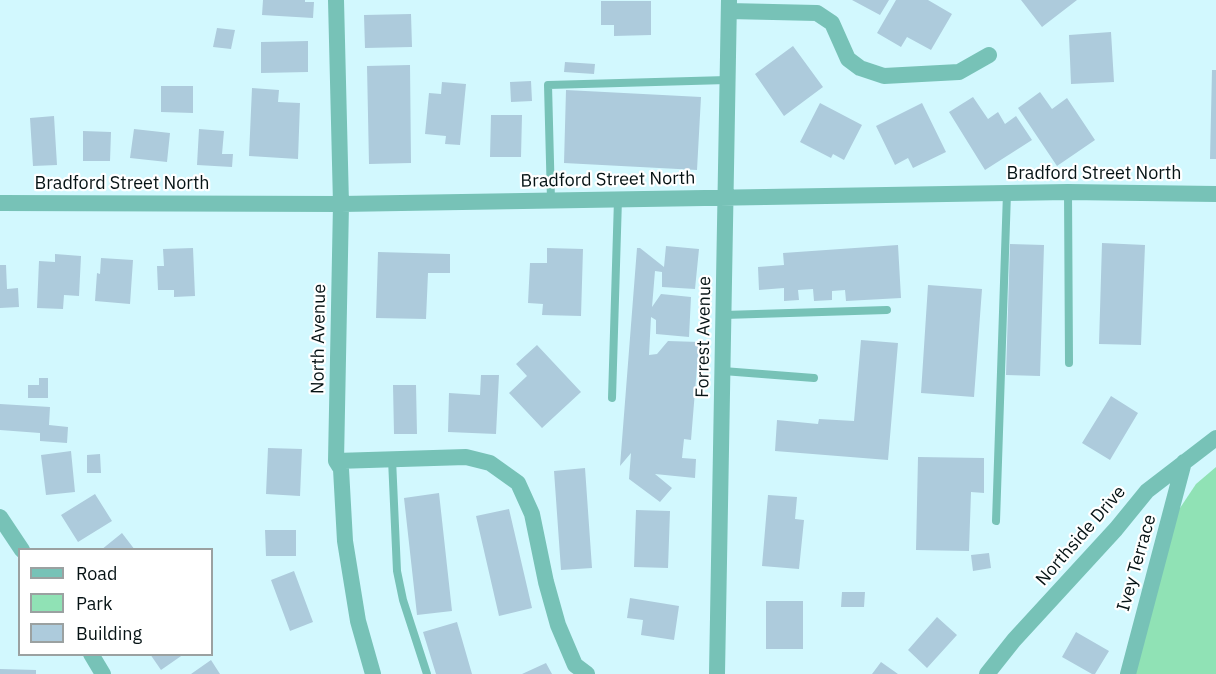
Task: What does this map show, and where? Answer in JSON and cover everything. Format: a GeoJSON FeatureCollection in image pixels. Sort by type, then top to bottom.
{"type":"FeatureCollection","features":[{"type":"Feature","properties":{"kind":"street","name":"North Avenue"},"geometry":{"type":"LineString","coordinates":[[336,0],[341,204],[336,461],[341,470],[345,541],[358,621],[372,674]]}},
{"type":"Feature","properties":{"kind":"street"},"geometry":{"type":"LineString","coordinates":[[729,5],[817,13],[832,23],[848,59],[860,68],[884,76],[959,72],[989,55]]}},
{"type":"Feature","properties":{"kind":"street","name":"Forrest Avenue"},"geometry":{"type":"LineString","coordinates":[[717,674],[729,5]]}},
{"type":"Feature","properties":{"kind":"street","name":"Bradford Street North"},"geometry":{"type":"LineString","coordinates":[[0,203],[341,204],[1068,192],[1216,194]]}},
{"type":"Feature","properties":{"kind":"street","name":"Northside Drive"},"geometry":{"type":"LineString","coordinates":[[987,674],[1014,640],[1116,529],[1147,491],[1216,438]]}},
{"type":"Feature","properties":{"kind":"street"},"geometry":{"type":"LineString","coordinates":[[336,461],[466,457],[490,463],[518,483],[532,514],[546,582],[558,625],[575,665],[587,674]]}},
{"type":"Feature","properties":{"kind":"street","name":"Ivey Terrace"},"geometry":{"type":"LineString","coordinates":[[1128,674],[1184,462]]}},
{"type":"Feature","properties":{"kind":"street"},"geometry":{"type":"LineString","coordinates":[[0,517],[21,548]]}},
{"type":"Feature","properties":{"kind":"street"},"geometry":{"type":"LineString","coordinates":[[92,656],[104,674]]}},
{"type":"Feature","properties":{"kind":"lane"},"geometry":{"type":"LineString","coordinates":[[551,200],[548,85],[727,80]]}},
{"type":"Feature","properties":{"kind":"lane"},"geometry":{"type":"LineString","coordinates":[[1068,192],[1069,363]]}},
{"type":"Feature","properties":{"kind":"lane"},"geometry":{"type":"LineString","coordinates":[[996,521],[1007,193]]}},
{"type":"Feature","properties":{"kind":"lane"},"geometry":{"type":"LineString","coordinates":[[612,398],[618,199]]}},
{"type":"Feature","properties":{"kind":"lane"},"geometry":{"type":"LineString","coordinates":[[724,315],[887,310]]}},
{"type":"Feature","properties":{"kind":"lane"},"geometry":{"type":"LineString","coordinates":[[723,371],[814,378]]}},
{"type":"Feature","properties":{"kind":"lane"},"geometry":{"type":"LineString","coordinates":[[392,459],[397,571],[403,600],[427,674]]}},
{"type":"Feature","properties":{"kind":"green space"},"geometry":{"type":"Polygon","coordinates":[[[1216,467],[1216,674],[1127,674],[1168,526],[1196,484],[1216,467]]]}},
{"type":"Feature","properties":{"kind":"building"},"geometry":{"type":"Polygon","coordinates":[[[263,0],[314,2],[313,18],[262,15],[263,0]]]}},
{"type":"Feature","properties":{"kind":"building"},"geometry":{"type":"Polygon","coordinates":[[[852,0],[889,0],[880,15],[852,0]]]}},
{"type":"Feature","properties":{"kind":"building"},"geometry":{"type":"Polygon","coordinates":[[[896,0],[928,0],[952,14],[931,50],[907,37],[901,47],[877,33],[896,0]]]}},
{"type":"Feature","properties":{"kind":"building"},"geometry":{"type":"Polygon","coordinates":[[[1021,0],[1077,0],[1042,27],[1021,0]]]}},
{"type":"Feature","properties":{"kind":"building"},"geometry":{"type":"Polygon","coordinates":[[[601,1],[651,1],[651,35],[614,36],[614,25],[601,25],[601,1]]]}},
{"type":"Feature","properties":{"kind":"building"},"geometry":{"type":"Polygon","coordinates":[[[411,14],[412,47],[365,48],[364,15],[411,14]]]}},
{"type":"Feature","properties":{"kind":"building"},"geometry":{"type":"Polygon","coordinates":[[[217,28],[235,30],[231,49],[213,47],[217,28]]]}},
{"type":"Feature","properties":{"kind":"building"},"geometry":{"type":"Polygon","coordinates":[[[1111,32],[1114,82],[1071,84],[1069,35],[1111,32]]]}},
{"type":"Feature","properties":{"kind":"building"},"geometry":{"type":"Polygon","coordinates":[[[308,41],[308,72],[261,73],[261,42],[308,41]]]}},
{"type":"Feature","properties":{"kind":"building"},"geometry":{"type":"Polygon","coordinates":[[[793,46],[823,87],[784,116],[755,74],[793,46]]]}},
{"type":"Feature","properties":{"kind":"building"},"geometry":{"type":"Polygon","coordinates":[[[565,62],[595,64],[594,74],[564,72],[565,62]]]}},
{"type":"Feature","properties":{"kind":"building"},"geometry":{"type":"Polygon","coordinates":[[[410,65],[411,163],[369,164],[367,66],[410,65]]]}},
{"type":"Feature","properties":{"kind":"building"},"geometry":{"type":"Polygon","coordinates":[[[1212,70],[1216,70],[1216,159],[1210,159],[1212,70]]]}},
{"type":"Feature","properties":{"kind":"building"},"geometry":{"type":"Polygon","coordinates":[[[531,81],[532,101],[511,102],[510,82],[531,81]]]}},
{"type":"Feature","properties":{"kind":"building"},"geometry":{"type":"Polygon","coordinates":[[[442,82],[466,84],[460,145],[445,144],[446,136],[425,134],[429,93],[441,94],[442,82]]]}},
{"type":"Feature","properties":{"kind":"building"},"geometry":{"type":"Polygon","coordinates":[[[161,86],[193,86],[193,113],[161,112],[161,86]]]}},
{"type":"Feature","properties":{"kind":"building"},"geometry":{"type":"Polygon","coordinates":[[[252,88],[279,90],[278,102],[300,103],[298,159],[249,156],[252,88]]]}},
{"type":"Feature","properties":{"kind":"building"},"geometry":{"type":"Polygon","coordinates":[[[566,90],[701,97],[697,170],[564,163],[566,90]]]}},
{"type":"Feature","properties":{"kind":"building"},"geometry":{"type":"Polygon","coordinates":[[[1040,92],[1052,109],[1067,98],[1095,140],[1057,166],[1018,108],[1040,92]]]}},
{"type":"Feature","properties":{"kind":"building"},"geometry":{"type":"Polygon","coordinates":[[[973,97],[988,119],[998,112],[1005,124],[1016,116],[1032,140],[985,170],[949,112],[973,97]]]}},
{"type":"Feature","properties":{"kind":"building"},"geometry":{"type":"Polygon","coordinates":[[[820,103],[862,125],[844,160],[833,154],[831,158],[800,142],[820,103]]]}},
{"type":"Feature","properties":{"kind":"building"},"geometry":{"type":"Polygon","coordinates":[[[922,103],[946,152],[913,168],[908,158],[895,165],[876,126],[922,103]]]}},
{"type":"Feature","properties":{"kind":"building"},"geometry":{"type":"Polygon","coordinates":[[[491,115],[522,115],[521,157],[490,157],[491,115]]]}},
{"type":"Feature","properties":{"kind":"building"},"geometry":{"type":"Polygon","coordinates":[[[54,116],[57,165],[33,166],[30,118],[54,116]]]}},
{"type":"Feature","properties":{"kind":"building"},"geometry":{"type":"Polygon","coordinates":[[[134,129],[170,133],[167,162],[130,158],[134,129]]]}},
{"type":"Feature","properties":{"kind":"building"},"geometry":{"type":"Polygon","coordinates":[[[199,129],[224,131],[222,154],[233,154],[232,167],[197,165],[199,129]]]}},
{"type":"Feature","properties":{"kind":"building"},"geometry":{"type":"Polygon","coordinates":[[[83,131],[111,132],[110,161],[83,161],[83,131]]]}},
{"type":"Feature","properties":{"kind":"building"},"geometry":{"type":"Polygon","coordinates":[[[1102,243],[1145,245],[1141,345],[1099,344],[1102,243]]]}},
{"type":"Feature","properties":{"kind":"building"},"geometry":{"type":"Polygon","coordinates":[[[1010,244],[1044,245],[1040,376],[1006,375],[1010,244]]]}},
{"type":"Feature","properties":{"kind":"building"},"geometry":{"type":"Polygon","coordinates":[[[898,245],[901,298],[846,301],[845,290],[832,291],[832,300],[814,301],[813,289],[798,290],[799,300],[784,301],[784,288],[759,290],[758,267],[784,265],[783,253],[898,245]]]}},
{"type":"Feature","properties":{"kind":"building"},"geometry":{"type":"Polygon","coordinates":[[[666,246],[699,249],[695,289],[662,287],[662,272],[655,271],[652,307],[661,294],[691,297],[689,337],[656,334],[656,320],[651,317],[649,355],[657,354],[668,341],[699,342],[691,440],[684,439],[682,458],[696,459],[695,478],[655,474],[672,488],[660,502],[629,479],[631,453],[620,466],[637,248],[664,267],[666,246]]]}},
{"type":"Feature","properties":{"kind":"building"},"geometry":{"type":"Polygon","coordinates":[[[193,248],[195,296],[174,297],[174,290],[158,290],[157,266],[164,266],[163,249],[193,248]]]}},
{"type":"Feature","properties":{"kind":"building"},"geometry":{"type":"Polygon","coordinates":[[[547,248],[583,249],[581,316],[542,315],[543,304],[528,303],[530,263],[547,263],[547,248]]]}},
{"type":"Feature","properties":{"kind":"building"},"geometry":{"type":"Polygon","coordinates":[[[378,252],[450,254],[450,273],[428,273],[426,319],[376,318],[378,252]]]}},
{"type":"Feature","properties":{"kind":"building"},"geometry":{"type":"Polygon","coordinates":[[[55,254],[81,256],[79,296],[64,295],[63,309],[37,308],[39,261],[55,262],[55,254]]]}},
{"type":"Feature","properties":{"kind":"building"},"geometry":{"type":"Polygon","coordinates":[[[101,258],[133,260],[130,304],[95,301],[97,273],[100,274],[101,258]]]}},
{"type":"Feature","properties":{"kind":"building"},"geometry":{"type":"Polygon","coordinates":[[[0,265],[6,265],[7,289],[18,288],[19,307],[0,308],[0,265]]]}},
{"type":"Feature","properties":{"kind":"building"},"geometry":{"type":"Polygon","coordinates":[[[928,285],[982,289],[974,397],[921,393],[928,285]]]}},
{"type":"Feature","properties":{"kind":"building"},"geometry":{"type":"Polygon","coordinates":[[[861,340],[898,343],[888,460],[775,451],[777,420],[818,424],[819,419],[854,421],[861,340]]]}},
{"type":"Feature","properties":{"kind":"building"},"geometry":{"type":"Polygon","coordinates":[[[537,345],[581,392],[542,428],[509,393],[527,376],[516,364],[537,345]]]}},
{"type":"Feature","properties":{"kind":"building"},"geometry":{"type":"Polygon","coordinates":[[[481,375],[499,375],[496,434],[448,432],[449,393],[480,395],[481,375]]]}},
{"type":"Feature","properties":{"kind":"building"},"geometry":{"type":"Polygon","coordinates":[[[39,378],[48,378],[48,398],[28,398],[28,385],[39,385],[39,378]]]}},
{"type":"Feature","properties":{"kind":"building"},"geometry":{"type":"Polygon","coordinates":[[[393,385],[416,385],[417,434],[394,434],[393,385]]]}},
{"type":"Feature","properties":{"kind":"building"},"geometry":{"type":"Polygon","coordinates":[[[1111,396],[1138,413],[1110,460],[1082,443],[1111,396]]]}},
{"type":"Feature","properties":{"kind":"building"},"geometry":{"type":"Polygon","coordinates":[[[0,404],[50,407],[49,425],[68,427],[67,443],[40,441],[40,433],[0,430],[0,404]]]}},
{"type":"Feature","properties":{"kind":"building"},"geometry":{"type":"Polygon","coordinates":[[[268,448],[302,449],[300,496],[266,494],[268,448]]]}},
{"type":"Feature","properties":{"kind":"building"},"geometry":{"type":"Polygon","coordinates":[[[71,451],[75,492],[46,495],[41,455],[71,451]]]}},
{"type":"Feature","properties":{"kind":"building"},"geometry":{"type":"Polygon","coordinates":[[[100,454],[101,473],[87,473],[87,455],[100,454]]]}},
{"type":"Feature","properties":{"kind":"building"},"geometry":{"type":"Polygon","coordinates":[[[918,457],[984,458],[984,493],[971,492],[969,551],[916,550],[918,457]]]}},
{"type":"Feature","properties":{"kind":"building"},"geometry":{"type":"Polygon","coordinates":[[[585,468],[592,568],[561,570],[554,471],[585,468]]]}},
{"type":"Feature","properties":{"kind":"building"},"geometry":{"type":"Polygon","coordinates":[[[439,493],[452,611],[417,615],[404,498],[439,493]]]}},
{"type":"Feature","properties":{"kind":"building"},"geometry":{"type":"Polygon","coordinates":[[[95,494],[112,521],[78,542],[61,515],[95,494]]]}},
{"type":"Feature","properties":{"kind":"building"},"geometry":{"type":"Polygon","coordinates":[[[768,495],[797,497],[795,519],[804,520],[799,569],[762,566],[768,495]]]}},
{"type":"Feature","properties":{"kind":"building"},"geometry":{"type":"Polygon","coordinates":[[[509,509],[532,608],[499,616],[476,516],[509,509]]]}},
{"type":"Feature","properties":{"kind":"building"},"geometry":{"type":"Polygon","coordinates":[[[636,510],[670,511],[668,568],[634,567],[636,510]]]}},
{"type":"Feature","properties":{"kind":"building"},"geometry":{"type":"Polygon","coordinates":[[[265,530],[296,530],[296,556],[266,556],[265,530]]]}},
{"type":"Feature","properties":{"kind":"building"},"geometry":{"type":"Polygon","coordinates":[[[122,533],[133,548],[103,548],[122,533]]]}},
{"type":"Feature","properties":{"kind":"building"},"geometry":{"type":"Polygon","coordinates":[[[989,553],[991,568],[973,571],[971,555],[989,553]]]}},
{"type":"Feature","properties":{"kind":"building"},"geometry":{"type":"Polygon","coordinates":[[[294,571],[313,622],[290,631],[271,580],[294,571]]]}},
{"type":"Feature","properties":{"kind":"building"},"geometry":{"type":"Polygon","coordinates":[[[842,592],[865,592],[864,607],[841,607],[842,592]]]}},
{"type":"Feature","properties":{"kind":"building"},"geometry":{"type":"Polygon","coordinates":[[[630,598],[679,606],[674,640],[641,635],[643,620],[627,618],[630,598]]]}},
{"type":"Feature","properties":{"kind":"building"},"geometry":{"type":"Polygon","coordinates":[[[766,601],[803,601],[803,649],[766,649],[766,601]]]}},
{"type":"Feature","properties":{"kind":"building"},"geometry":{"type":"Polygon","coordinates":[[[937,617],[957,635],[927,668],[908,650],[937,617]]]}},
{"type":"Feature","properties":{"kind":"building"},"geometry":{"type":"Polygon","coordinates":[[[457,622],[472,674],[436,674],[423,632],[457,622]]]}},
{"type":"Feature","properties":{"kind":"building"},"geometry":{"type":"Polygon","coordinates":[[[1076,632],[1109,651],[1095,674],[1062,657],[1076,632]]]}},
{"type":"Feature","properties":{"kind":"building"},"geometry":{"type":"Polygon","coordinates":[[[151,656],[181,656],[161,670],[151,656]]]}},
{"type":"Feature","properties":{"kind":"building"},"geometry":{"type":"Polygon","coordinates":[[[211,660],[220,674],[191,674],[211,660]]]}},
{"type":"Feature","properties":{"kind":"building"},"geometry":{"type":"Polygon","coordinates":[[[881,662],[898,674],[872,674],[881,662]]]}},
{"type":"Feature","properties":{"kind":"building"},"geometry":{"type":"Polygon","coordinates":[[[546,663],[552,674],[522,674],[546,663]]]}},
{"type":"Feature","properties":{"kind":"building"},"geometry":{"type":"Polygon","coordinates":[[[0,669],[36,670],[36,674],[0,674],[0,669]]]}}]}
